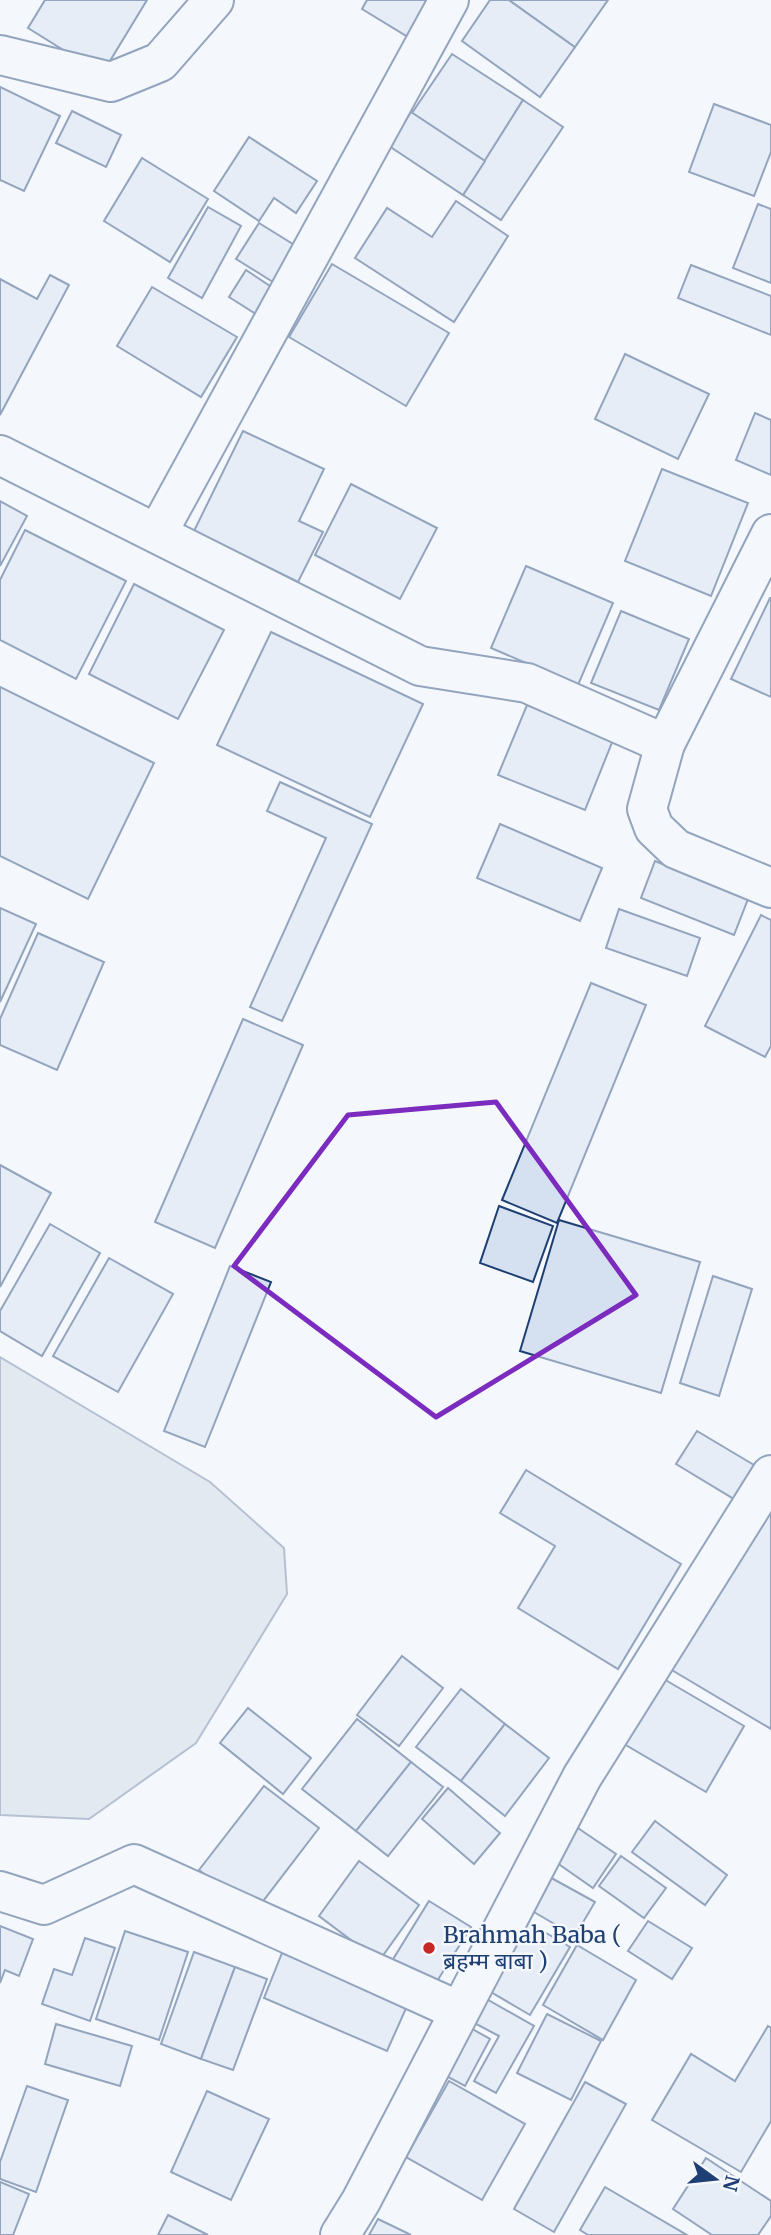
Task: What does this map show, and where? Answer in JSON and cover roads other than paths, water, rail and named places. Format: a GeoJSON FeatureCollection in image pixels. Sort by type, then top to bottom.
{"type":"FeatureCollection","features":[{"type":"Feature","properties":{"kind":"street"},"geometry":{"type":"LineString","coordinates":[[0,55],[111,82],[160,62],[214,0]]}},
{"type":"Feature","properties":{"kind":"street"},"geometry":{"type":"LineString","coordinates":[[158,531],[449,0]]}},
{"type":"Feature","properties":{"kind":"street"},"geometry":{"type":"LineString","coordinates":[[0,455],[158,531],[420,666],[527,683],[665,744]]}},
{"type":"Feature","properties":{"kind":"street"},"geometry":{"type":"LineString","coordinates":[[771,534],[665,744],[647,809],[654,828],[676,849],[771,888]]}},
{"type":"Feature","properties":{"kind":"street"},"geometry":{"type":"LineString","coordinates":[[340,2235],[361,2201],[582,1777],[771,1475]]}},
{"type":"Feature","properties":{"kind":"street"},"geometry":{"type":"LineString","coordinates":[[0,1891],[44,1905],[134,1864],[459,2011]]}},
{"type":"Feature","properties":{"kind":"place","name":"Brahmah Baba ( ब्रहम्म बाबा )"},"geometry":{"type":"Point","coordinates":[429,1948]}}]}
